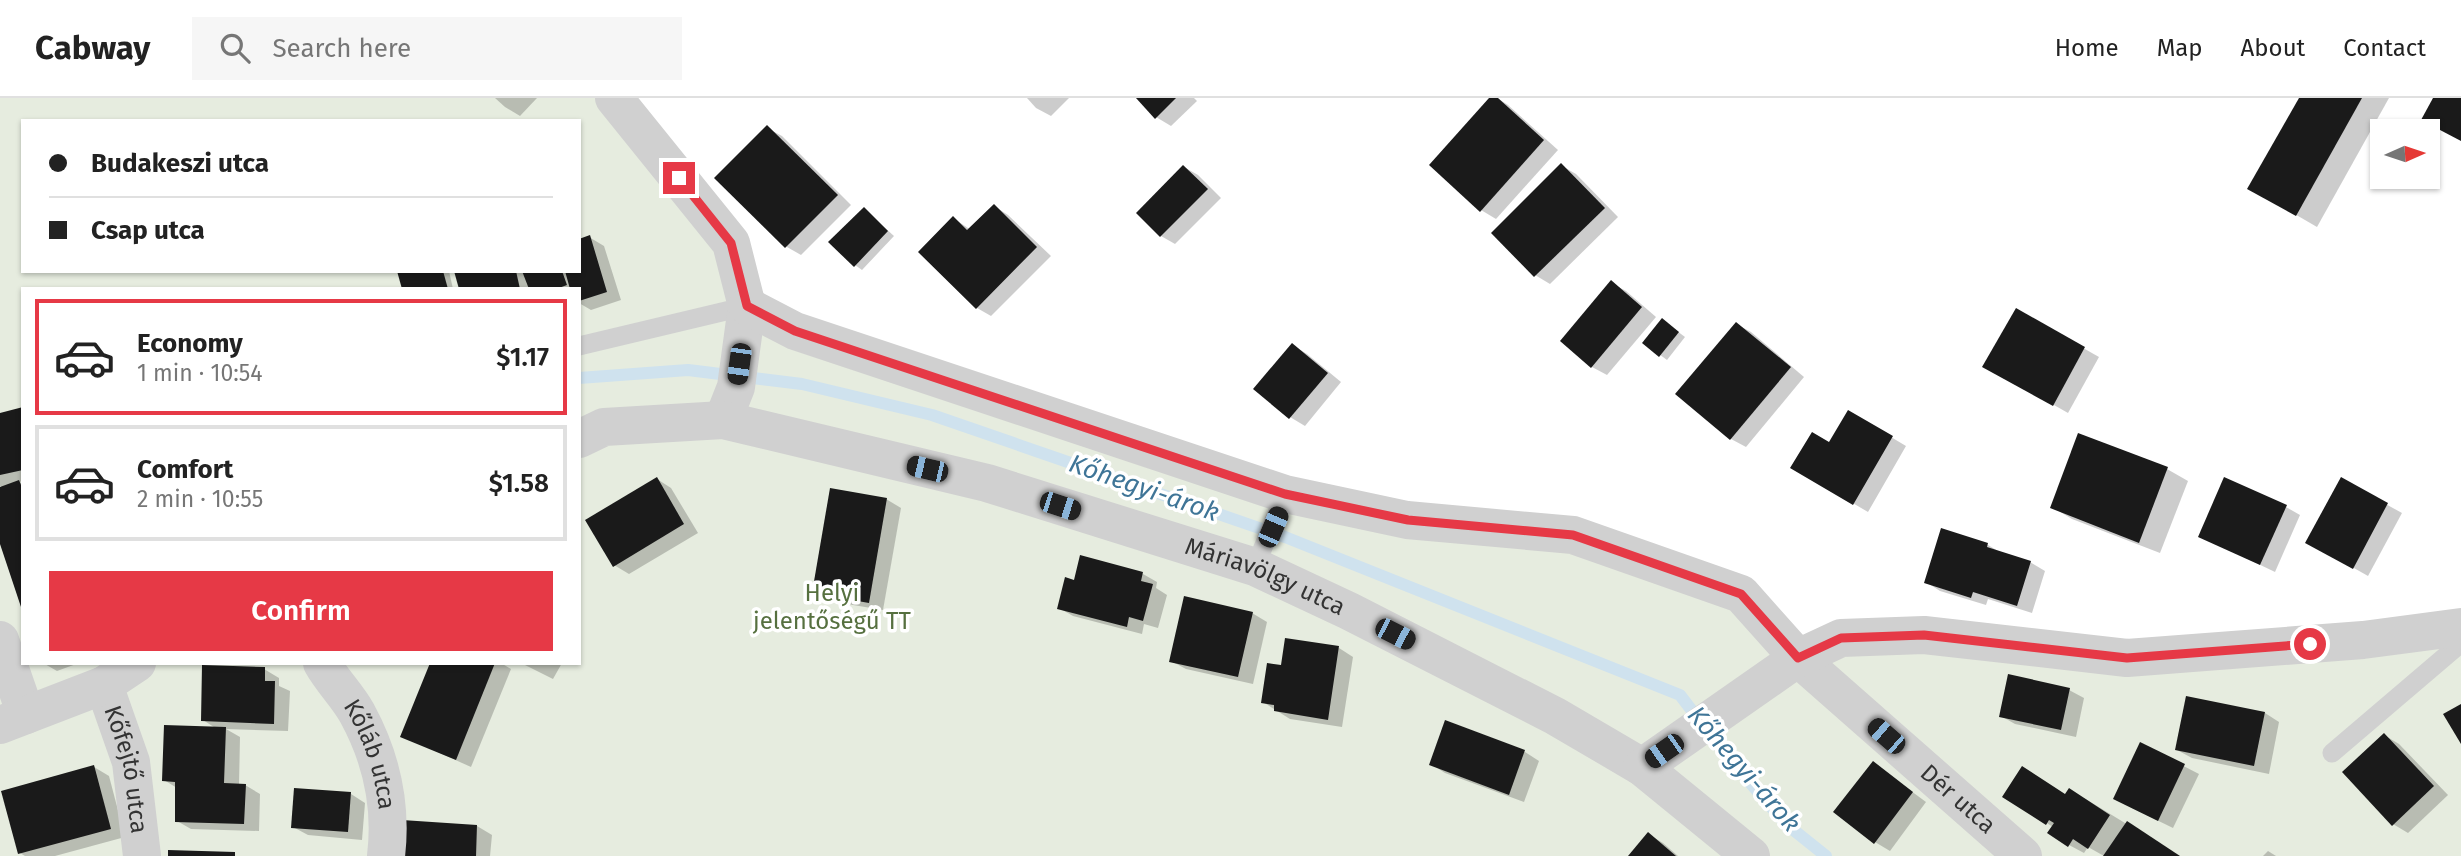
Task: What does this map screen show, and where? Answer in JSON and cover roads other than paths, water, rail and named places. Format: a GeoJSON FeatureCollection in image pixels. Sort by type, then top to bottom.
{"type":"FeatureCollection","features":[{"type":"Feature","properties":{"kind":"street"},"geometry":{"type":"LineString","coordinates":[[614,98],[731,243],[744,324],[729,404]]}},
{"type":"Feature","properties":{"kind":"street"},"geometry":{"type":"LineString","coordinates":[[744,324],[795,331],[1282,504],[1408,520],[1573,535],[1741,594],[1798,658]]}},
{"type":"Feature","properties":{"kind":"street","name":"Máriavölgy utca"},"geometry":{"type":"LineString","coordinates":[[581,438],[604,427],[729,404],[987,483],[1261,554],[1349,611],[1542,710],[1642,767],[1751,856]]}},
{"type":"Feature","properties":{"kind":"street"},"geometry":{"type":"LineString","coordinates":[[1642,767],[1798,658],[1841,638],[1924,635],[2127,658],[2362,640],[2461,626]]}},
{"type":"Feature","properties":{"kind":"street"},"geometry":{"type":"LineString","coordinates":[[0,640],[13,720],[104,685],[133,665]]}},
{"type":"Feature","properties":{"kind":"street","name":"Dér utca"},"geometry":{"type":"LineString","coordinates":[[1798,658],[2023,856]]}},
{"type":"Feature","properties":{"kind":"street","name":"Kőláb utca"},"geometry":{"type":"LineString","coordinates":[[323,665],[356,711],[374,748],[386,793],[386,856]]}},
{"type":"Feature","properties":{"kind":"street","name":"Kőfejtő utca"},"geometry":{"type":"LineString","coordinates":[[104,685],[131,762],[142,856]]}},
{"type":"Feature","properties":{"kind":"lane"},"geometry":{"type":"LineString","coordinates":[[581,346],[744,324]]}},
{"type":"Feature","properties":{"kind":"lane"},"geometry":{"type":"LineString","coordinates":[[1261,554],[1282,504]]}},
{"type":"Feature","properties":{"kind":"lane"},"geometry":{"type":"LineString","coordinates":[[2332,753],[2461,643]]}},
{"type":"Feature","properties":{"kind":"waterway","name":"Kőhegyi-árok"},"geometry":{"type":"LineString","coordinates":[[581,378],[688,370],[802,384],[932,415],[1285,537],[1680,695],[1725,754],[1786,824],[1826,856]]}},
{"type":"Feature","properties":{"kind":"park label","name":"Helyi jelentőségű TT"},"geometry":{"type":"Point","coordinates":[832,607]}}]}
